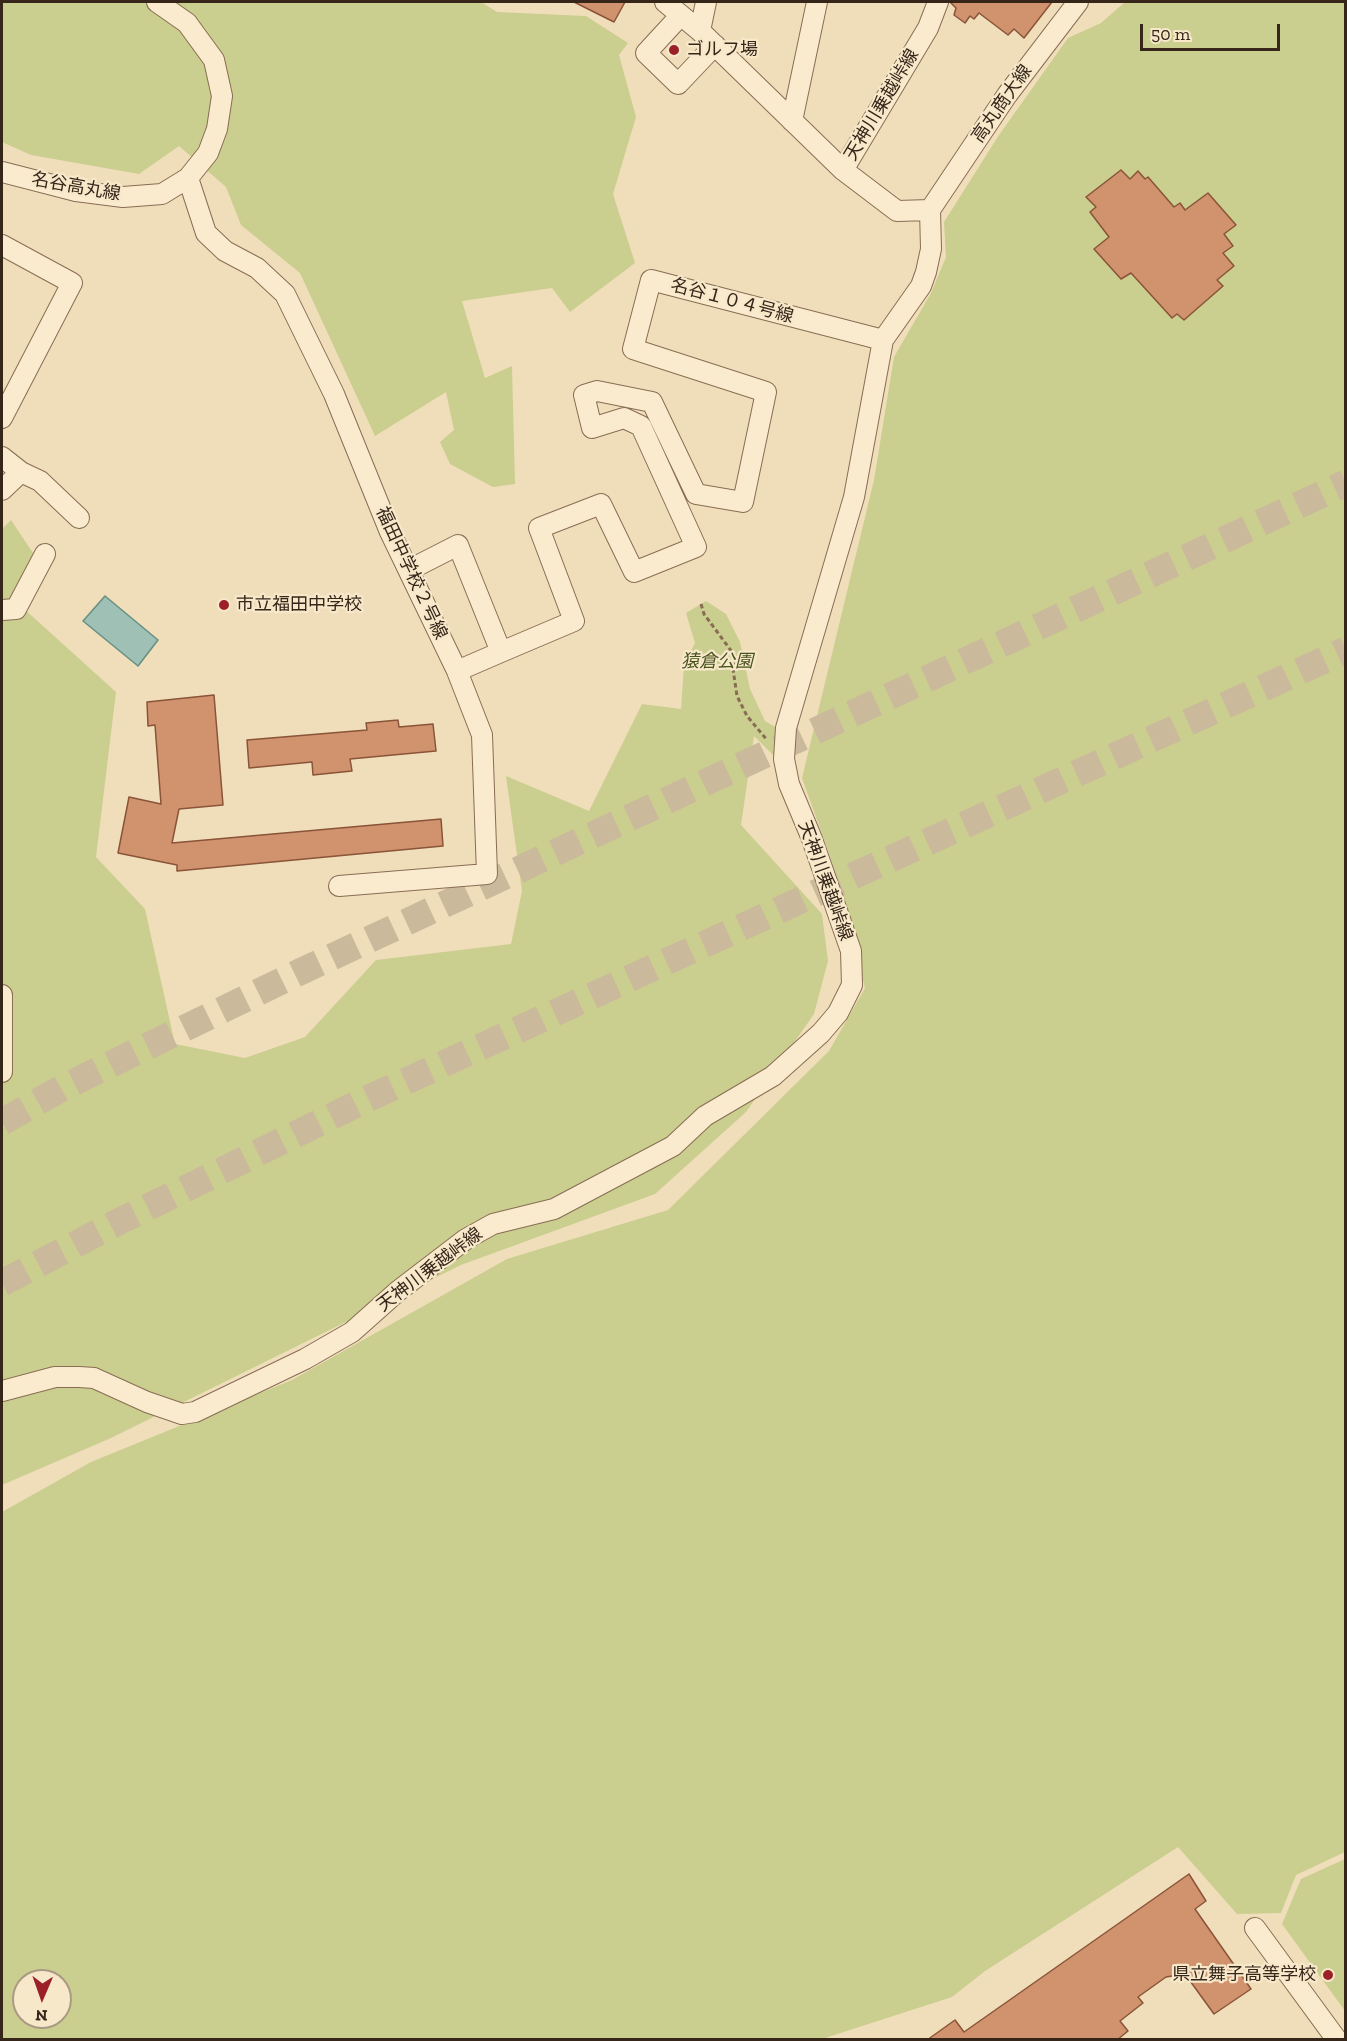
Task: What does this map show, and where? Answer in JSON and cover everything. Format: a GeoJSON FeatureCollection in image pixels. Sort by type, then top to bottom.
{"type":"FeatureCollection","features":[{"type":"Feature","properties":{"kind":"street","name":"名谷高丸線"},"geometry":{"type":"LineString","coordinates":[[2,172],[76,191],[123,197],[162,194],[188,178],[208,153],[217,129],[222,96],[214,60],[187,23],[157,2]]}},
{"type":"Feature","properties":{"kind":"street"},"geometry":{"type":"LineString","coordinates":[[665,2],[715,45],[843,170]]}},
{"type":"Feature","properties":{"kind":"street"},"geometry":{"type":"LineString","coordinates":[[700,31],[706,2]]}},
{"type":"Feature","properties":{"kind":"street"},"geometry":{"type":"LineString","coordinates":[[792,121],[817,2]]}},
{"type":"Feature","properties":{"kind":"street","name":"天神川乗越峠線"},"geometry":{"type":"LineString","coordinates":[[2,1391],[54,1377],[94,1378],[147,1402],[182,1414],[195,1412],[305,1359],[352,1332],[398,1291],[466,1239],[493,1224],[554,1209],[673,1146],[705,1116],[773,1076],[820,1033],[838,1013],[849,996],[854,975],[845,930],[792,794],[784,759],[786,728],[854,497],[883,340],[924,279],[931,249],[930,210],[897,211],[843,170],[928,28],[938,2]]}},
{"type":"Feature","properties":{"kind":"street","name":"高丸商大線"},"geometry":{"type":"LineString","coordinates":[[930,210],[1007,95],[1078,2]]}},
{"type":"Feature","properties":{"kind":"street"},"geometry":{"type":"LineString","coordinates":[[681,15],[646,54],[678,84],[715,45]]}},
{"type":"Feature","properties":{"kind":"street","name":"福田中学校２号線"},"geometry":{"type":"LineString","coordinates":[[188,178],[206,233],[225,252],[257,268],[285,294],[334,394],[390,532],[457,671],[482,735],[487,874],[339,886]]}},
{"type":"Feature","properties":{"kind":"street"},"geometry":{"type":"LineString","coordinates":[[2,245],[72,282],[2,418]]}},
{"type":"Feature","properties":{"kind":"street","name":"名谷１０４号線"},"geometry":{"type":"LineString","coordinates":[[501,652],[574,621],[539,528],[601,504],[634,573],[696,547],[641,426],[624,418],[592,428],[584,395],[597,391],[651,402],[696,494],[743,502],[766,392],[633,349],[651,280],[883,340]]}},
{"type":"Feature","properties":{"kind":"street"},"geometry":{"type":"LineString","coordinates":[[2,457],[21,472],[40,482],[80,518]]}},
{"type":"Feature","properties":{"kind":"street"},"geometry":{"type":"LineString","coordinates":[[2,490],[21,472]]}},
{"type":"Feature","properties":{"kind":"street"},"geometry":{"type":"LineString","coordinates":[[409,570],[458,545],[501,652],[457,671]]}},
{"type":"Feature","properties":{"kind":"street"},"geometry":{"type":"LineString","coordinates":[[2,610],[16,609],[45,554]]}},
{"type":"Feature","properties":{"kind":"street"},"geometry":{"type":"LineString","coordinates":[[2,995],[2,1072]]}},
{"type":"Feature","properties":{"kind":"street"},"geometry":{"type":"LineString","coordinates":[[1255,1928],[1337,2040]]}},
{"type":"Feature","properties":{"kind":"path"},"geometry":{"type":"LineString","coordinates":[[701,604],[704,614],[735,656],[733,669],[736,696],[747,716],[784,759]]}},
{"type":"Feature","properties":{"kind":"green space"},"geometry":{"type":"Polygon","coordinates":[[[2,2],[481,2],[497,12],[586,16],[628,43],[619,55],[636,117],[613,194],[635,263],[570,312],[552,288],[462,301],[485,378],[512,366],[515,484],[493,487],[450,464],[440,442],[454,430],[446,392],[375,436],[300,273],[241,225],[226,187],[179,146],[139,174],[31,155],[2,142],[2,2]]]}},
{"type":"Feature","properties":{"kind":"green space"},"geometry":{"type":"Polygon","coordinates":[[[1125,2],[1345,2],[1345,1852],[1296,1875],[1281,1913],[1237,1914],[1178,1847],[985,1971],[952,1997],[822,2039],[2,2039],[2,1512],[91,1462],[292,1380],[507,1259],[668,1210],[829,1051],[865,988],[830,856],[802,778],[874,480],[894,357],[931,293],[946,257],[944,222],[999,135],[1068,38],[1101,23],[1125,2]]]}},
{"type":"Feature","properties":{"kind":"green space","name":"猿倉公園"},"geometry":{"type":"Polygon","coordinates":[[[11,520],[35,556],[12,598],[116,692],[96,857],[145,909],[175,1044],[245,1058],[305,1037],[376,960],[511,944],[522,891],[506,776],[589,811],[642,704],[681,709],[684,665],[695,643],[686,613],[706,601],[726,614],[740,642],[750,689],[765,721],[782,731],[779,761],[754,736],[741,825],[822,914],[828,961],[814,1014],[746,1112],[655,1194],[461,1265],[111,1438],[2,1485],[2,529],[11,520]]]}},
{"type":"Feature","properties":{"kind":"green space","name":"県立舞子高等学校"},"geometry":{"type":"Polygon","coordinates":[[[1345,1859],[1345,2011],[1282,1924],[1301,1879],[1345,1859]]]}},
{"type":"Feature","properties":{"kind":"water"},"geometry":{"type":"Polygon","coordinates":[[[105,596],[158,640],[138,666],[83,621],[105,596]]]}},
{"type":"Feature","properties":{"kind":"building"},"geometry":{"type":"Polygon","coordinates":[[[574,2],[625,2],[614,22],[574,2]]]}},
{"type":"Feature","properties":{"kind":"building"},"geometry":{"type":"Polygon","coordinates":[[[950,2],[1052,2],[1024,38],[1014,29],[1008,35],[979,13],[974,19],[970,16],[965,23],[954,15],[956,8],[950,2]]]}},
{"type":"Feature","properties":{"kind":"building"},"geometry":{"type":"Polygon","coordinates":[[[1121,170],[1130,179],[1138,171],[1145,179],[1148,177],[1174,207],[1180,203],[1185,210],[1208,193],[1236,225],[1224,234],[1233,246],[1223,253],[1234,266],[1217,280],[1223,286],[1184,320],[1177,314],[1172,318],[1131,273],[1121,279],[1094,249],[1109,237],[1090,212],[1096,207],[1086,197],[1121,170]]]}},
{"type":"Feature","properties":{"kind":"building"},"geometry":{"type":"Polygon","coordinates":[[[214,695],[223,805],[179,809],[172,843],[441,819],[443,846],[177,871],[177,865],[118,853],[129,797],[161,804],[155,725],[148,726],[147,702],[214,695]]]}},
{"type":"Feature","properties":{"kind":"building"},"geometry":{"type":"Polygon","coordinates":[[[398,720],[399,727],[433,724],[436,751],[350,759],[352,771],[313,775],[312,762],[249,768],[247,740],[367,730],[366,723],[398,720]]]}},
{"type":"Feature","properties":{"kind":"building"},"geometry":{"type":"Polygon","coordinates":[[[1189,1874],[1206,1901],[1195,1909],[1251,1989],[1214,2014],[1185,1974],[1166,1977],[1138,1997],[1143,2003],[1120,2021],[1128,2031],[1117,2040],[927,2040],[955,2020],[964,2032],[1189,1874]]]}},
{"type":"Feature","properties":{"kind":"tunnel"},"geometry":{"type":"LineString","coordinates":[[2,1122],[64,1087],[304,970],[1346,483]]}},
{"type":"Feature","properties":{"kind":"tunnel"},"geometry":{"type":"LineString","coordinates":[[2,1283],[120,1221],[367,1099],[1346,650]]}},
{"type":"Feature","properties":{"kind":"place","name":"ゴルフ場"},"geometry":{"type":"Point","coordinates":[674,50]}},
{"type":"Feature","properties":{"kind":"place","name":"市立福田中学校"},"geometry":{"type":"Point","coordinates":[224,605]}},
{"type":"Feature","properties":{"kind":"place","name":"県立舞子高等学校"},"geometry":{"type":"Point","coordinates":[1328,1975]}}]}
